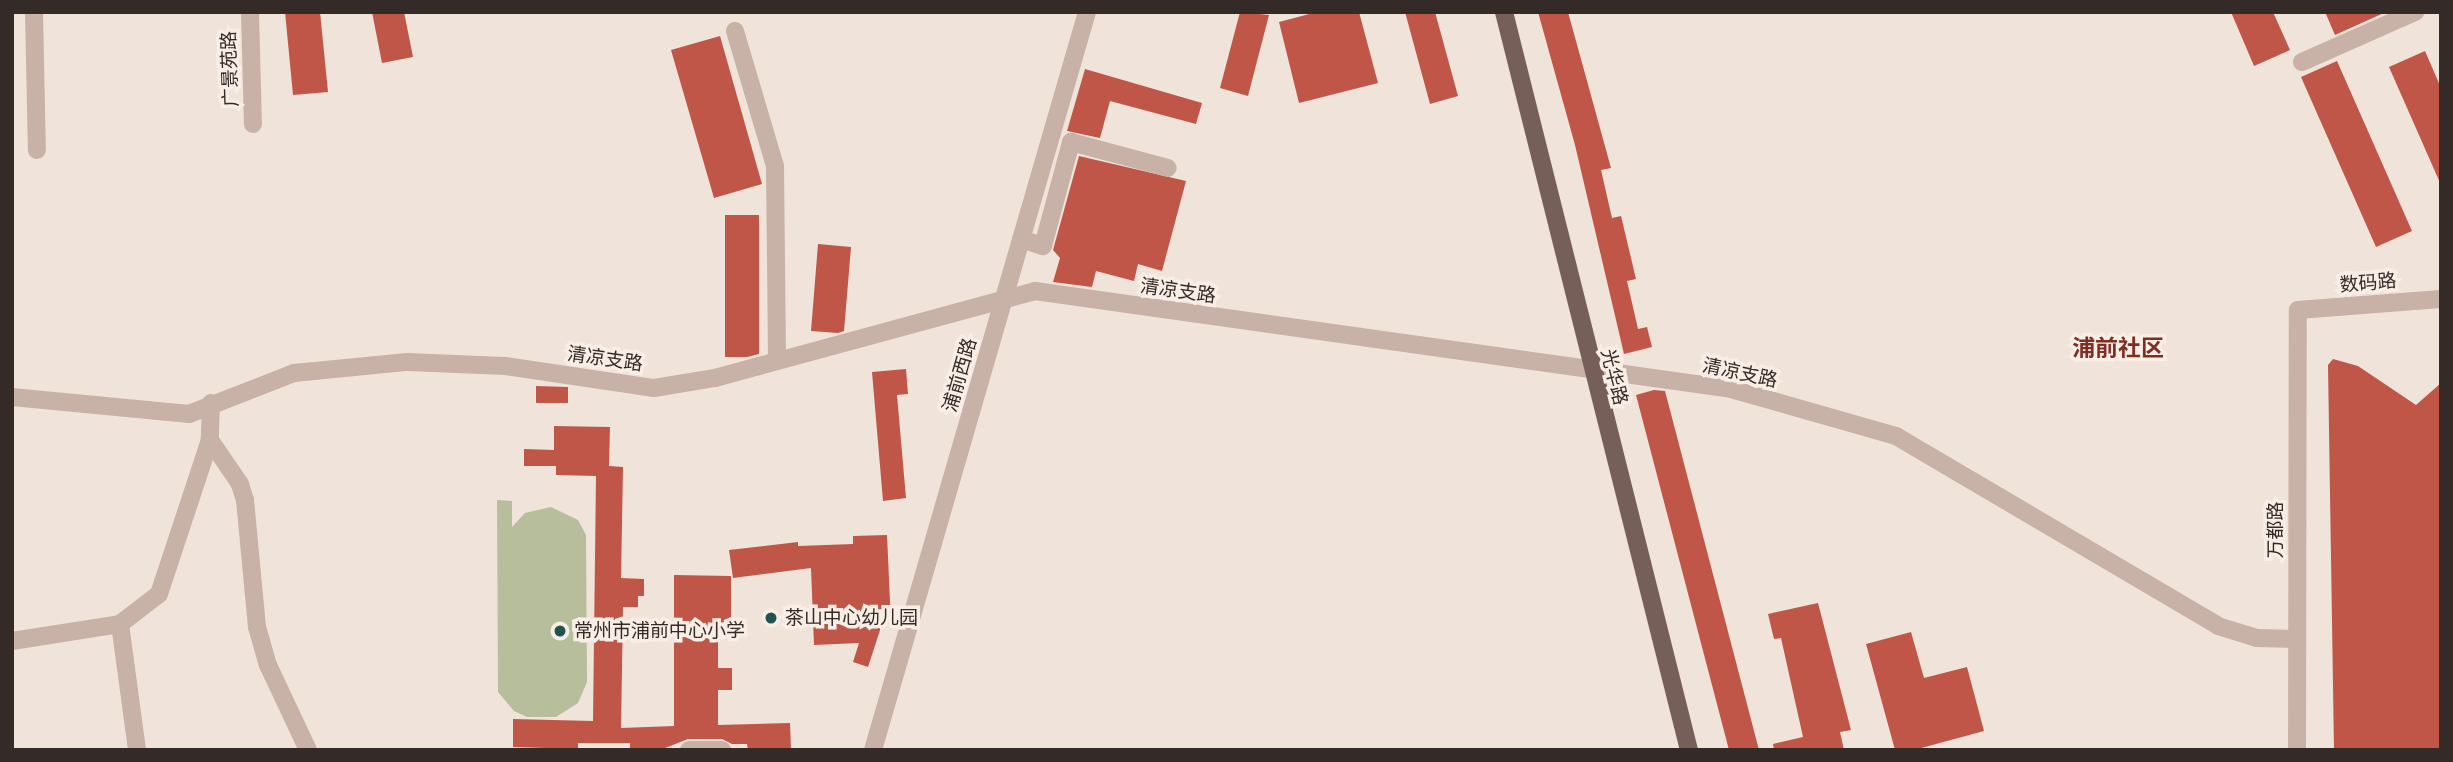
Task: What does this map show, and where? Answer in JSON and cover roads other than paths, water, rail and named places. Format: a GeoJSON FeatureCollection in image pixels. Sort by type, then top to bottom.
{"type":"FeatureCollection","features":[{"type":"Feature","properties":{"kind":"main road","name":"光华路"},"geometry":{"type":"LineString","coordinates":[[1504,12],[1591,372],[1689,750]]}},
{"type":"Feature","properties":{"kind":"street"},"geometry":{"type":"LineString","coordinates":[[34,12],[37,150]]}},
{"type":"Feature","properties":{"kind":"street","name":"广景苑路"},"geometry":{"type":"LineString","coordinates":[[250,12],[253,124]]}},
{"type":"Feature","properties":{"kind":"street","name":"浦前西路"},"geometry":{"type":"LineString","coordinates":[[873,750],[1087,12]]}},
{"type":"Feature","properties":{"kind":"street"},"geometry":{"type":"LineString","coordinates":[[2302,62],[2409,14]]}},
{"type":"Feature","properties":{"kind":"street"},"geometry":{"type":"LineString","coordinates":[[735,31],[775,166],[777,361]]}},
{"type":"Feature","properties":{"kind":"street"},"geometry":{"type":"LineString","coordinates":[[1021,239],[1043,246],[1071,142],[1168,168]]}},
{"type":"Feature","properties":{"kind":"street","name":"清凉支路"},"geometry":{"type":"LineString","coordinates":[[12,397],[190,414],[211,403],[294,373],[407,362],[505,366],[654,388],[715,379],[1005,296],[1035,291],[1591,372],[1731,389],[1896,436],[2218,626],[2257,638],[2297,639]]}},
{"type":"Feature","properties":{"kind":"street","name":"数码路"},"geometry":{"type":"LineString","coordinates":[[2298,310],[2441,299]]}},
{"type":"Feature","properties":{"kind":"street","name":"万都路"},"geometry":{"type":"LineString","coordinates":[[2297,750],[2298,310]]}},
{"type":"Feature","properties":{"kind":"street"},"geometry":{"type":"LineString","coordinates":[[12,641],[120,624],[159,594],[210,440],[211,403]]}},
{"type":"Feature","properties":{"kind":"street"},"geometry":{"type":"LineString","coordinates":[[210,440],[240,484],[245,500],[257,627],[268,665],[308,750]]}},
{"type":"Feature","properties":{"kind":"street"},"geometry":{"type":"LineString","coordinates":[[120,624],[137,750]]}},
{"type":"Feature","properties":{"kind":"street"},"geometry":{"type":"LineString","coordinates":[[689,750],[722,750]]}},
{"type":"Feature","properties":{"kind":"place","name":"茶山中心幼儿园"},"geometry":{"type":"Point","coordinates":[771,618]}},
{"type":"Feature","properties":{"kind":"place","name":"常州市浦前中心小学"},"geometry":{"type":"Point","coordinates":[560,631]}},
{"type":"Feature","properties":{"kind":"district","name":"浦前社区"},"geometry":{"type":"Point","coordinates":[2118,348]}}]}
